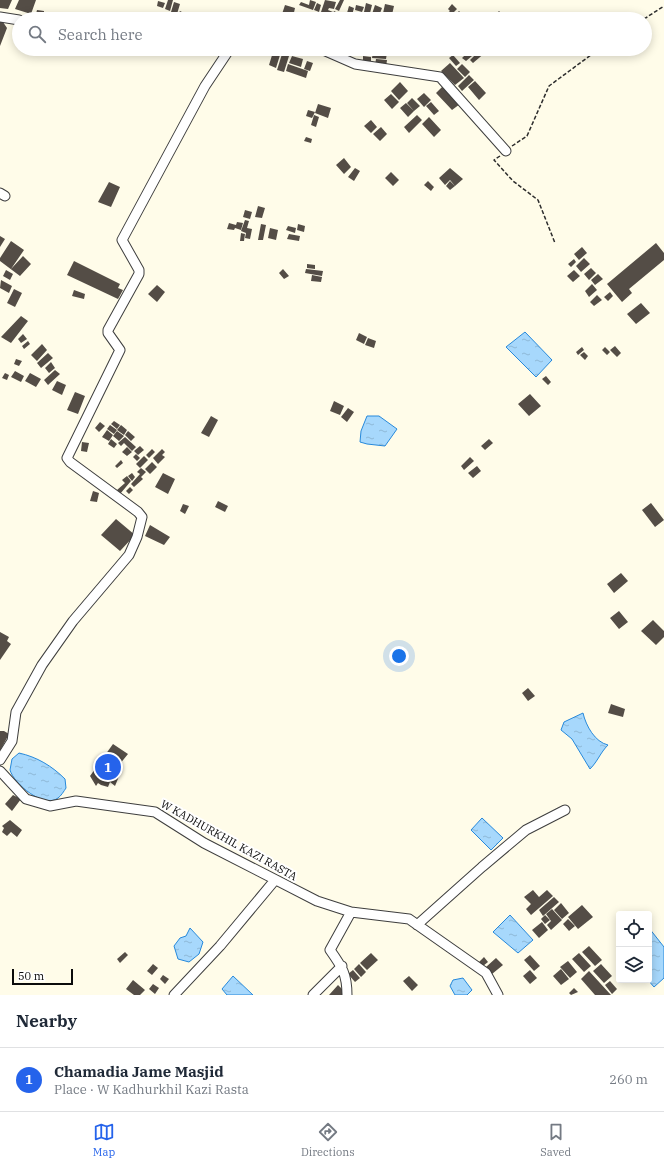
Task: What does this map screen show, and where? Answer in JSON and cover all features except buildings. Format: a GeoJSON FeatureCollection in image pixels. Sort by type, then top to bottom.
{"type":"FeatureCollection","features":[{"type":"Feature","properties":{"kind":"street"},"geometry":{"type":"LineString","coordinates":[[0,17],[12,19]]}},
{"type":"Feature","properties":{"kind":"street"},"geometry":{"type":"LineString","coordinates":[[0,760],[12,741],[16,712],[48,655],[73,621],[130,555],[137,537],[142,517],[138,512],[70,462],[67,458],[120,350],[108,333],[108,330],[139,274],[139,270],[122,240],[205,86],[223,56]]}},
{"type":"Feature","properties":{"kind":"street"},"geometry":{"type":"LineString","coordinates":[[336,56],[354,64],[440,76],[506,151]]}},
{"type":"Feature","properties":{"kind":"street","name":"W KADHURKHIL KAZI RASTA"},"geometry":{"type":"LineString","coordinates":[[0,771],[26,798],[50,806],[76,801],[155,812],[204,843],[317,901],[351,912],[409,919],[486,973],[498,995]]}},
{"type":"Feature","properties":{"kind":"street"},"geometry":{"type":"LineString","coordinates":[[417,925],[526,830],[565,810]]}},
{"type":"Feature","properties":{"kind":"street"},"geometry":{"type":"LineString","coordinates":[[174,995],[220,946],[275,880]]}},
{"type":"Feature","properties":{"kind":"street"},"geometry":{"type":"LineString","coordinates":[[347,995],[347,980],[342,966],[330,950],[351,912]]}},
{"type":"Feature","properties":{"kind":"street"},"geometry":{"type":"LineString","coordinates":[[313,995],[342,966]]}},
{"type":"Feature","properties":{"kind":"path"},"geometry":{"type":"LineString","coordinates":[[652,14],[664,6]]}},
{"type":"Feature","properties":{"kind":"path"},"geometry":{"type":"LineString","coordinates":[[555,243],[538,200],[513,181],[494,160],[526,136],[549,86],[590,56]]}},
{"type":"Feature","properties":{"kind":"water"},"geometry":{"type":"Polygon","coordinates":[[[525,332],[552,360],[536,377],[506,347],[525,332]]]}},
{"type":"Feature","properties":{"kind":"water"},"geometry":{"type":"Polygon","coordinates":[[[367,416],[379,416],[397,429],[385,446],[360,442],[361,431],[367,416]]]}},
{"type":"Feature","properties":{"kind":"water"},"geometry":{"type":"Polygon","coordinates":[[[583,713],[586,723],[595,737],[599,741],[608,745],[590,769],[572,739],[561,730],[564,722],[583,713]]]}},
{"type":"Feature","properties":{"kind":"water"},"geometry":{"type":"Polygon","coordinates":[[[19,753],[44,763],[65,779],[66,788],[58,798],[52,801],[38,798],[17,782],[10,770],[12,759],[19,753]]]}},
{"type":"Feature","properties":{"kind":"water"},"geometry":{"type":"Polygon","coordinates":[[[482,818],[503,838],[491,850],[471,830],[482,818]]]}},
{"type":"Feature","properties":{"kind":"water"},"geometry":{"type":"Polygon","coordinates":[[[510,915],[533,940],[518,953],[493,932],[510,915]]]}},
{"type":"Feature","properties":{"kind":"water"},"geometry":{"type":"Polygon","coordinates":[[[190,928],[203,942],[199,954],[189,962],[178,959],[174,946],[180,938],[186,936],[190,928]]]}},
{"type":"Feature","properties":{"kind":"water"},"geometry":{"type":"Polygon","coordinates":[[[652,932],[664,947],[664,978],[654,987],[651,983],[652,983],[652,932]]]}},
{"type":"Feature","properties":{"kind":"water"},"geometry":{"type":"Polygon","coordinates":[[[233,976],[253,995],[227,995],[222,989],[233,976]]]}},
{"type":"Feature","properties":{"kind":"water"},"geometry":{"type":"Polygon","coordinates":[[[463,978],[472,990],[467,995],[455,995],[450,986],[453,980],[463,978]]]}},
{"type":"Feature","properties":{"kind":"place","name":"Chamadia Jame Masjid"},"geometry":{"type":"Point","coordinates":[108,767]}}]}
